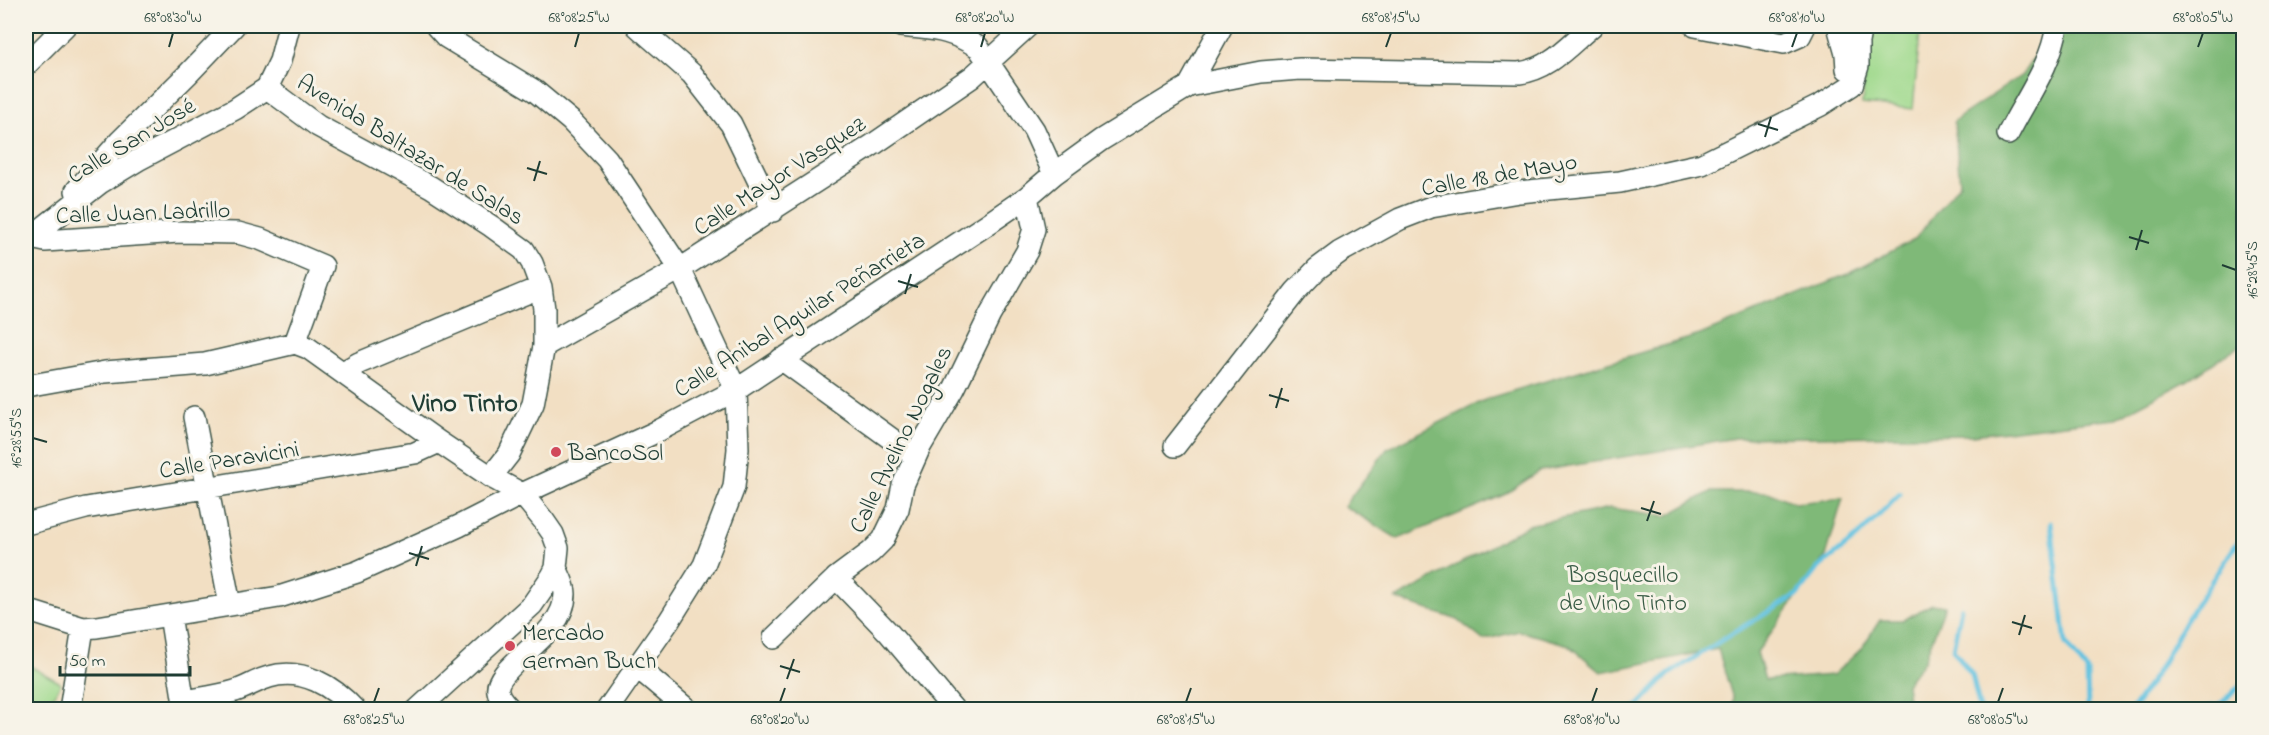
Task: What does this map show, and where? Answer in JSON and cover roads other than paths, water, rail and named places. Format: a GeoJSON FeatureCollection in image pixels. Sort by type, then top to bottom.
{"type":"FeatureCollection","features":[{"type":"Feature","properties":{"kind":"street"},"geometry":{"type":"LineString","coordinates":[[26,65],[65,26]]}},
{"type":"Feature","properties":{"kind":"street"},"geometry":{"type":"LineString","coordinates":[[76,201],[78,187],[120,141],[234,26]]}},
{"type":"Feature","properties":{"kind":"street","name":"Avenida Baltazar de Salas"},"geometry":{"type":"LineString","coordinates":[[289,26],[280,61],[267,88],[318,126],[431,187],[512,240],[524,250],[532,263],[541,287],[544,309],[544,346],[533,404],[509,454],[491,477]]}},
{"type":"Feature","properties":{"kind":"street"},"geometry":{"type":"LineString","coordinates":[[435,26],[446,37],[535,91],[571,121],[607,159],[680,269],[736,390],[738,449],[734,487],[704,565],[669,621],[607,710]]}},
{"type":"Feature","properties":{"kind":"street"},"geometry":{"type":"LineString","coordinates":[[637,26],[692,74],[731,124],[773,211]]}},
{"type":"Feature","properties":{"kind":"street"},"geometry":{"type":"LineString","coordinates":[[901,26],[938,28],[978,46],[1035,130],[1054,174]]}},
{"type":"Feature","properties":{"kind":"street","name":"Calle Mayor Vasquez"},"geometry":{"type":"LineString","coordinates":[[544,346],[680,269],[773,211],[972,77],[1028,26]]}},
{"type":"Feature","properties":{"kind":"street"},"geometry":{"type":"LineString","coordinates":[[1189,86],[1222,26]]}},
{"type":"Feature","properties":{"kind":"street","name":"Calle Anibal Aguilar Peñarrieta"},"geometry":{"type":"LineString","coordinates":[[26,610],[83,628],[279,597],[357,572],[656,432],[736,390],[1028,197],[1054,174],[1101,140],[1189,86],[1261,72],[1300,69],[1518,74],[1534,71],[1546,65],[1592,26]]}},
{"type":"Feature","properties":{"kind":"street"},"geometry":{"type":"LineString","coordinates":[[1695,26],[1784,43],[1800,36],[1805,26]]}},
{"type":"Feature","properties":{"kind":"street"},"geometry":{"type":"LineString","coordinates":[[1838,26],[1846,54],[1847,71],[1840,93]]}},
{"type":"Feature","properties":{"kind":"street"},"geometry":{"type":"LineString","coordinates":[[1840,93],[1852,85],[1858,66],[1861,26]]}},
{"type":"Feature","properties":{"kind":"street"},"geometry":{"type":"LineString","coordinates":[[2008,134],[2037,83],[2054,45],[2057,26]]}},
{"type":"Feature","properties":{"kind":"street","name":"Calle San José"},"geometry":{"type":"LineString","coordinates":[[28,240],[100,183],[138,160],[235,109],[267,88]]}},
{"type":"Feature","properties":{"kind":"street","name":"Calle 18 de Mayo"},"geometry":{"type":"LineString","coordinates":[[1175,446],[1296,291],[1317,269],[1369,234],[1431,207],[1519,192],[1620,182],[1702,165],[1821,105],[1840,93]]}},
{"type":"Feature","properties":{"kind":"street","name":"Calle Avelino Nogales"},"geometry":{"type":"LineString","coordinates":[[774,638],[836,578],[872,552],[882,540],[898,509],[903,485],[915,456],[954,389],[990,315],[1027,251],[1034,229],[1028,197]]}},
{"type":"Feature","properties":{"kind":"street","name":"Calle Juan Ladrillo"},"geometry":{"type":"LineString","coordinates":[[28,240],[45,242],[179,232],[238,233],[260,239],[323,266],[295,343]]}},
{"type":"Feature","properties":{"kind":"street"},"geometry":{"type":"LineString","coordinates":[[343,372],[359,363],[541,287]]}},
{"type":"Feature","properties":{"kind":"street"},"geometry":{"type":"LineString","coordinates":[[26,386],[105,372],[205,363],[295,343],[308,348],[439,442],[491,477],[522,494],[553,534],[558,548],[556,568],[532,605],[417,710]]}},
{"type":"Feature","properties":{"kind":"street"},"geometry":{"type":"LineString","coordinates":[[781,359],[915,456]]}},
{"type":"Feature","properties":{"kind":"street"},"geometry":{"type":"LineString","coordinates":[[194,417],[230,605]]}},
{"type":"Feature","properties":{"kind":"street","name":"Calle Paravicini"},"geometry":{"type":"LineString","coordinates":[[26,525],[86,508],[416,453],[439,442]]}},
{"type":"Feature","properties":{"kind":"street"},"geometry":{"type":"LineString","coordinates":[[511,710],[497,690],[499,682],[502,675],[532,649],[555,624],[562,610],[566,595],[564,584],[556,568]]}},
{"type":"Feature","properties":{"kind":"street"},"geometry":{"type":"LineString","coordinates":[[836,578],[889,633],[954,710]]}},
{"type":"Feature","properties":{"kind":"street"},"geometry":{"type":"LineString","coordinates":[[170,615],[185,705],[234,692],[267,677],[281,674],[316,679],[329,687],[355,710]]}},
{"type":"Feature","properties":{"kind":"street"},"geometry":{"type":"LineString","coordinates":[[70,710],[83,628]]}},
{"type":"Feature","properties":{"kind":"street"},"geometry":{"type":"LineString","coordinates":[[637,668],[688,710]]}},
{"type":"Feature","properties":{"kind":"waterway"},"geometry":{"type":"LineString","coordinates":[[1634,710],[1669,674],[1797,595],[1817,569],[1857,537],[1900,494]]}},
{"type":"Feature","properties":{"kind":"waterway"},"geometry":{"type":"LineString","coordinates":[[2051,523],[2066,644],[2087,671],[2088,710]]}},
{"type":"Feature","properties":{"kind":"waterway"},"geometry":{"type":"LineString","coordinates":[[2132,710],[2158,671],[2189,615],[2244,533]]}},
{"type":"Feature","properties":{"kind":"waterway"},"geometry":{"type":"LineString","coordinates":[[1961,608],[1953,649],[1972,675],[1980,710]]}},
{"type":"Feature","properties":{"kind":"waterway"},"geometry":{"type":"LineString","coordinates":[[2196,710],[2219,705],[2244,682]]}},
{"type":"Feature","properties":{"kind":"place","name":"BancoSol"},"geometry":{"type":"Point","coordinates":[556,452]}},
{"type":"Feature","properties":{"kind":"place","name":"Mercado German Buch"},"geometry":{"type":"Point","coordinates":[510,646]}},
{"type":"Feature","properties":{"kind":"district","name":"Vino Tinto"},"geometry":{"type":"Point","coordinates":[465,402]}},
{"type":"Feature","properties":{"kind":"park label","name":"Bosquecillo de Vino Tinto"},"geometry":{"type":"Point","coordinates":[1623,588]}}]}
